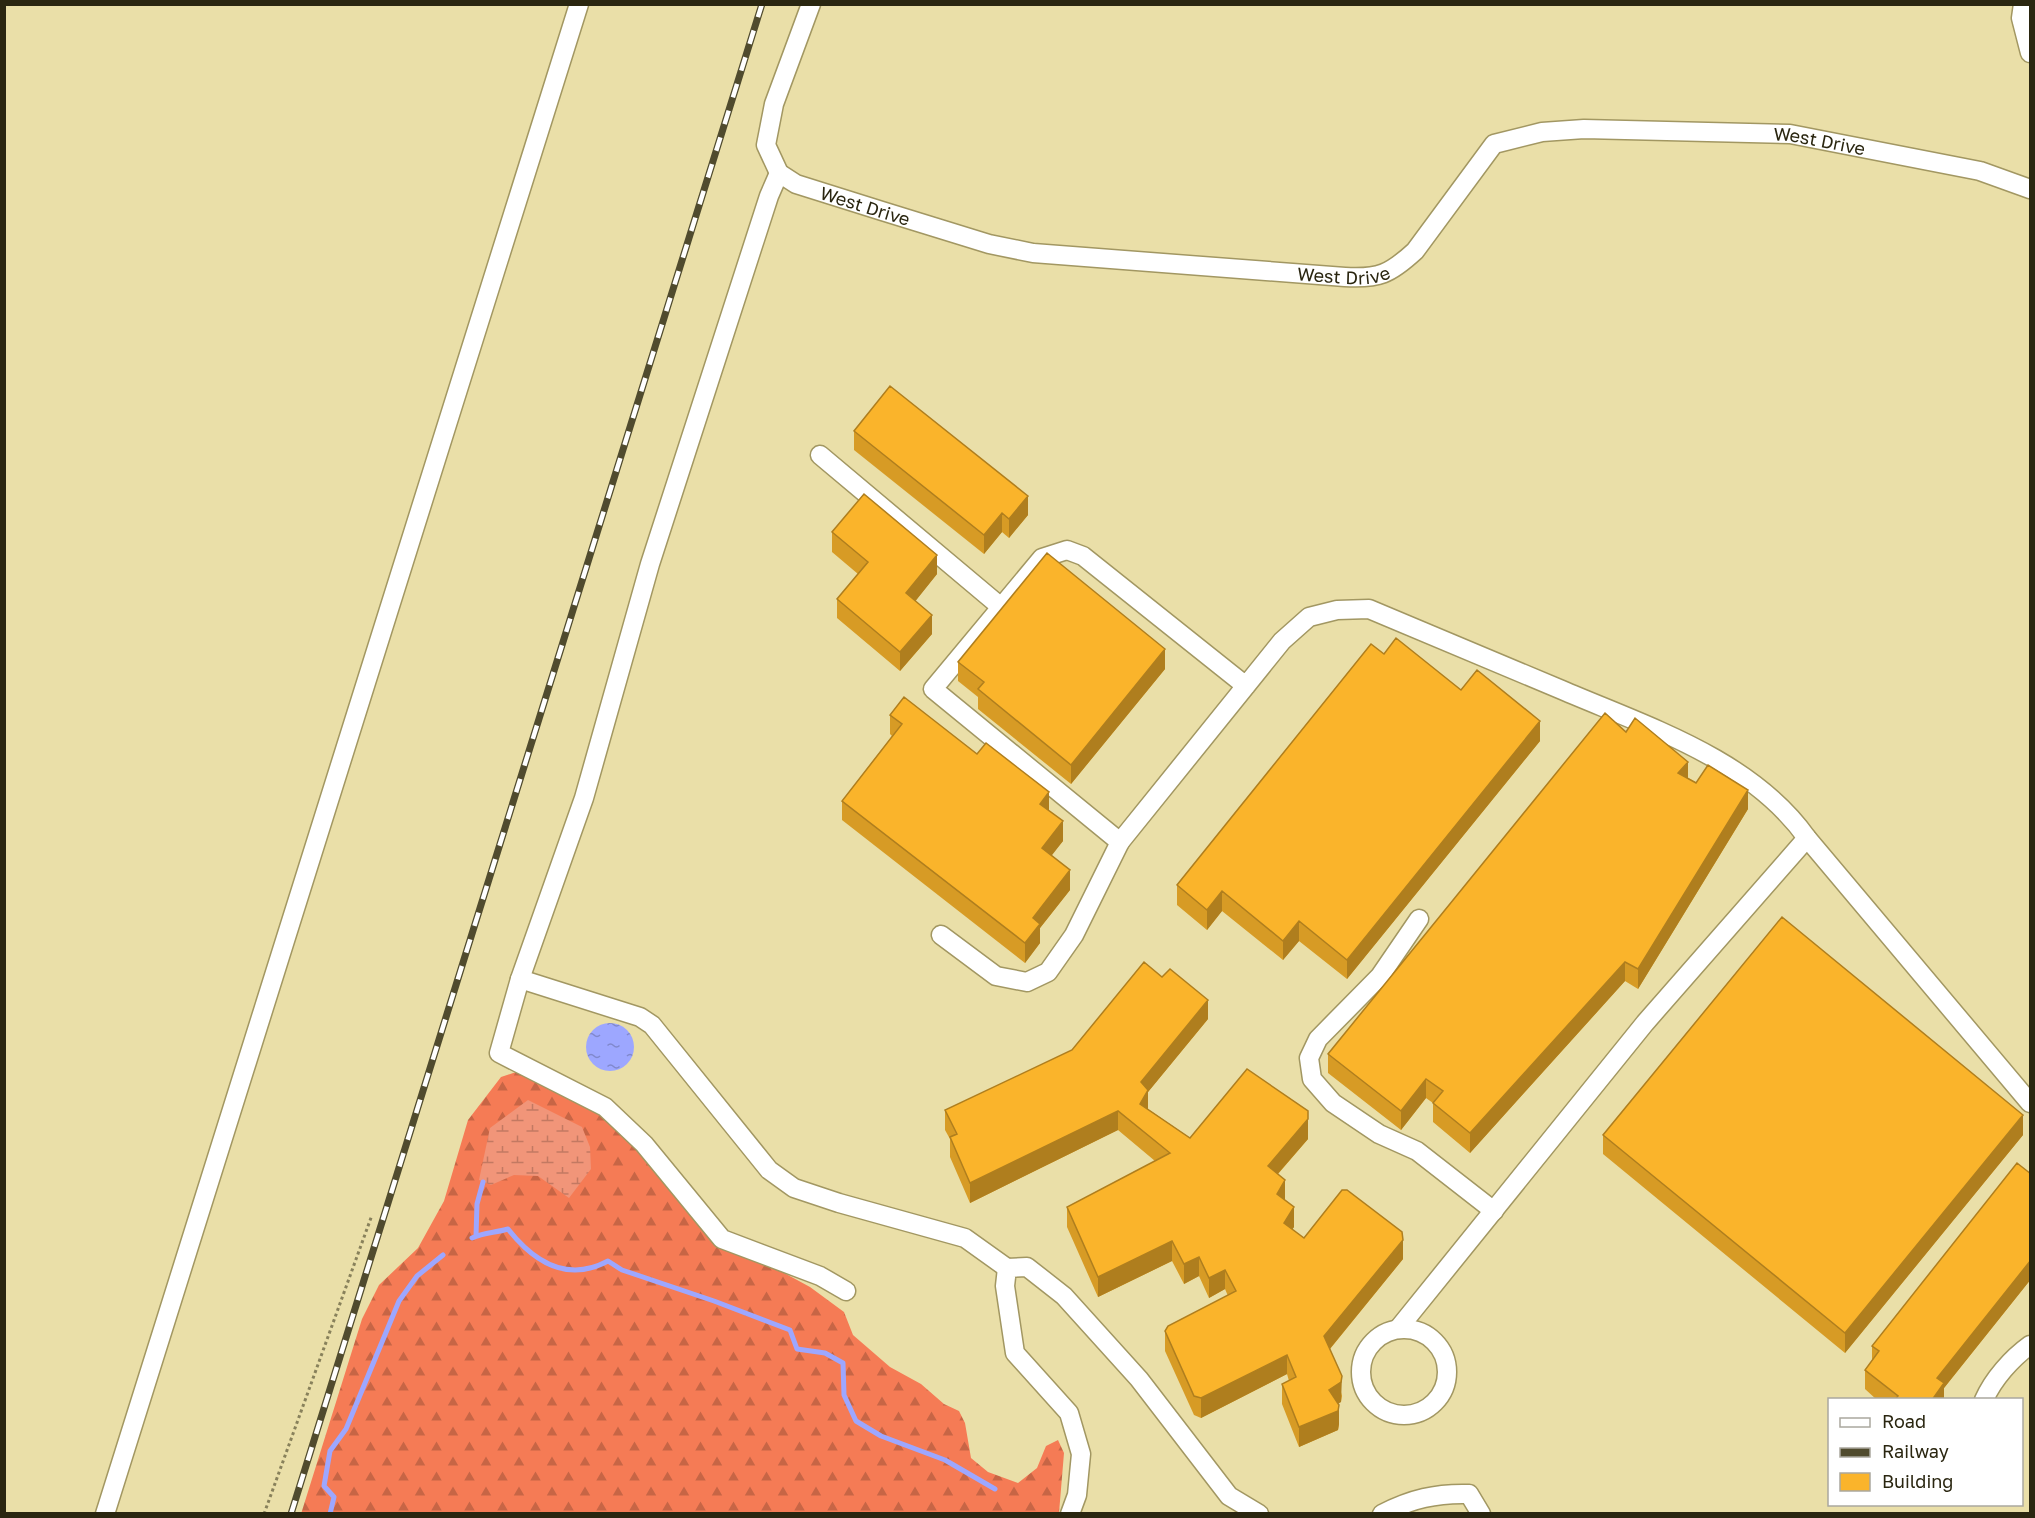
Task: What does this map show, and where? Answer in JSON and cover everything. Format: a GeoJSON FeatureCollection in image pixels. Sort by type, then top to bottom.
{"type":"FeatureCollection","features":[{"type":"Feature","properties":{"kind":"street"},"geometry":{"type":"LineString","coordinates":[[105,1514],[579,4]]}},
{"type":"Feature","properties":{"kind":"street"},"geometry":{"type":"LineString","coordinates":[[811,4],[774,104],[766,145],[779,173],[769,196],[650,564],[584,798],[520,978],[499,1053],[605,1107],[644,1144],[722,1239],[820,1276],[846,1291]]}},
{"type":"Feature","properties":{"kind":"street"},"geometry":{"type":"LineString","coordinates":[[2023,4],[2021,18],[2031,52]]}},
{"type":"Feature","properties":{"kind":"street","name":"West Drive"},"geometry":{"type":"LineString","coordinates":[[779,173],[796,184],[989,244],[1032,253],[1364,278],[1381,276],[1399,266],[1415,252],[1494,144],[1542,132],[1584,129],[1790,134],[1980,171],[2031,189]]}},
{"type":"Feature","properties":{"kind":"street"},"geometry":{"type":"LineString","coordinates":[[820,455],[1001,607]]}},
{"type":"Feature","properties":{"kind":"street"},"geometry":{"type":"LineString","coordinates":[[1120,842],[933,690],[1042,558],[1067,550],[1083,556],[1246,687]]}},
{"type":"Feature","properties":{"kind":"street"},"geometry":{"type":"LineString","coordinates":[[941,935],[996,976],[1027,982],[1048,972],[1074,935],[1120,842],[1282,641],[1309,617],[1337,610],[1369,609],[1695,748],[1763,792],[1790,814],[1807,838],[2031,1103]]}},
{"type":"Feature","properties":{"kind":"street"},"geometry":{"type":"LineString","coordinates":[[1398,1329],[1419,1331],[1436,1343],[1446,1361],[1448,1372],[1437,1401],[1419,1413],[1409,1415],[1389,1413],[1371,1401],[1365,1393],[1360,1373],[1361,1362],[1371,1344],[1388,1331],[1398,1329],[1645,1023],[1807,838]]}},
{"type":"Feature","properties":{"kind":"street"},"geometry":{"type":"LineString","coordinates":[[1419,919],[1380,976],[1318,1039],[1309,1058],[1312,1079],[1334,1103],[1379,1134],[1417,1151],[1494,1211]]}},
{"type":"Feature","properties":{"kind":"street"},"geometry":{"type":"LineString","coordinates":[[520,978],[640,1017],[652,1026],[768,1170],[794,1188],[965,1238],[1007,1268],[1027,1267],[1064,1296],[1139,1379],[1229,1497],[1260,1514]]}},
{"type":"Feature","properties":{"kind":"street"},"geometry":{"type":"LineString","coordinates":[[1007,1268],[1005,1286],[1015,1353],[1069,1413],[1081,1454],[1077,1495],[1070,1514]]}},
{"type":"Feature","properties":{"kind":"street"},"geometry":{"type":"LineString","coordinates":[[1985,1398],[1990,1387],[2020,1352],[2031,1345]]}},
{"type":"Feature","properties":{"kind":"street"},"geometry":{"type":"LineString","coordinates":[[1382,1514],[1411,1507],[1440,1493],[1469,1494],[1481,1514]]}},
{"type":"Feature","properties":{"kind":"path"},"geometry":{"type":"LineString","coordinates":[[264,1514],[372,1215]]}},
{"type":"Feature","properties":{"kind":"green space"},"geometry":{"type":"Polygon","coordinates":[[[519,1071],[596,1106],[629,1136],[711,1238],[744,1257],[775,1268],[810,1287],[844,1312],[853,1335],[890,1367],[921,1384],[944,1404],[959,1411],[965,1423],[971,1458],[988,1472],[1018,1483],[1037,1468],[1046,1446],[1058,1440],[1064,1453],[1059,1513],[301,1514],[362,1319],[379,1285],[418,1248],[444,1201],[468,1120],[501,1077],[519,1071]]]}},
{"type":"Feature","properties":{"kind":"green space"},"geometry":{"type":"Polygon","coordinates":[[[528,1100],[582,1127],[590,1147],[591,1169],[569,1198],[538,1176],[514,1175],[491,1185],[479,1180],[490,1128],[528,1100]]]}},
{"type":"Feature","properties":{"kind":"water"},"geometry":{"type":"Polygon","coordinates":[[[610,1023],[627,1030],[634,1047],[627,1064],[610,1071],[593,1064],[586,1047],[593,1030],[610,1023]]]}},
{"type":"Feature","properties":{"kind":"building"},"geometry":{"type":"Polygon","coordinates":[[[890,386],[1028,496],[1009,519],[1002,513],[984,535],[854,431],[890,386]]]}},
{"type":"Feature","properties":{"kind":"building"},"geometry":{"type":"Polygon","coordinates":[[[864,494],[937,555],[906,593],[932,615],[900,652],[837,599],[868,562],[832,532],[864,494]]]}},
{"type":"Feature","properties":{"kind":"building"},"geometry":{"type":"Polygon","coordinates":[[[1047,553],[1165,649],[1071,765],[978,689],[984,682],[958,662],[1047,553]]]}},
{"type":"Feature","properties":{"kind":"building"},"geometry":{"type":"Polygon","coordinates":[[[1396,638],[1461,690],[1477,670],[1540,721],[1347,960],[1299,921],[1283,941],[1222,891],[1207,910],[1177,885],[1371,644],[1384,654],[1396,638]]]}},
{"type":"Feature","properties":{"kind":"building"},"geometry":{"type":"Polygon","coordinates":[[[904,697],[977,754],[986,743],[1049,792],[1040,804],[1063,821],[1042,848],[1070,870],[1033,918],[1040,924],[1025,943],[842,801],[902,724],[890,715],[904,697]]]}},
{"type":"Feature","properties":{"kind":"building"},"geometry":{"type":"Polygon","coordinates":[[[1605,713],[1626,732],[1635,718],[1688,762],[1678,773],[1696,783],[1708,765],[1748,790],[1638,969],[1625,962],[1470,1133],[1433,1103],[1443,1091],[1426,1079],[1401,1111],[1328,1054],[1605,713]]]}},
{"type":"Feature","properties":{"kind":"building"},"geometry":{"type":"Polygon","coordinates":[[[1782,917],[2023,1115],[1845,1333],[1603,1135],[1782,917]]]}},
{"type":"Feature","properties":{"kind":"building"},"geometry":{"type":"Polygon","coordinates":[[[1144,962],[1162,977],[1170,969],[1208,1000],[1141,1082],[1148,1090],[1140,1104],[1190,1138],[1247,1069],[1308,1111],[1308,1119],[1268,1166],[1285,1180],[1277,1194],[1294,1207],[1284,1223],[1304,1238],[1342,1190],[1347,1190],[1402,1232],[1403,1240],[1324,1336],[1342,1376],[1341,1382],[1329,1390],[1339,1405],[1338,1411],[1299,1427],[1282,1384],[1296,1377],[1287,1355],[1201,1398],[1194,1396],[1165,1331],[1168,1326],[1236,1291],[1225,1270],[1209,1278],[1199,1257],[1184,1264],[1172,1241],[1098,1277],[1067,1207],[1170,1153],[1118,1111],[970,1183],[950,1137],[957,1134],[945,1110],[1072,1050],[1144,962]]]}},
{"type":"Feature","properties":{"kind":"building"},"geometry":{"type":"Polygon","coordinates":[[[2017,1163],[2031,1174],[2031,1260],[1937,1378],[1944,1383],[1933,1398],[1896,1398],[1898,1396],[1865,1370],[1879,1351],[1872,1346],[2017,1163]]]}},
{"type":"Feature","properties":{"kind":"waterway"},"geometry":{"type":"LineString","coordinates":[[476,1236],[477,1204],[483,1182]]}},
{"type":"Feature","properties":{"kind":"waterway"},"geometry":{"type":"LineString","coordinates":[[472,1238],[508,1229],[529,1251],[552,1266],[579,1270],[608,1261],[622,1270],[790,1330],[797,1349],[825,1353],[843,1363],[844,1395],[856,1421],[881,1436],[945,1460],[995,1489]]}},
{"type":"Feature","properties":{"kind":"waterway"},"geometry":{"type":"LineString","coordinates":[[330,1514],[334,1497],[324,1486],[330,1451],[346,1429],[399,1301],[417,1276],[443,1255]]}},
{"type":"Feature","properties":{"kind":"railway"},"geometry":{"type":"LineString","coordinates":[[291,1514],[762,4]]}}]}
